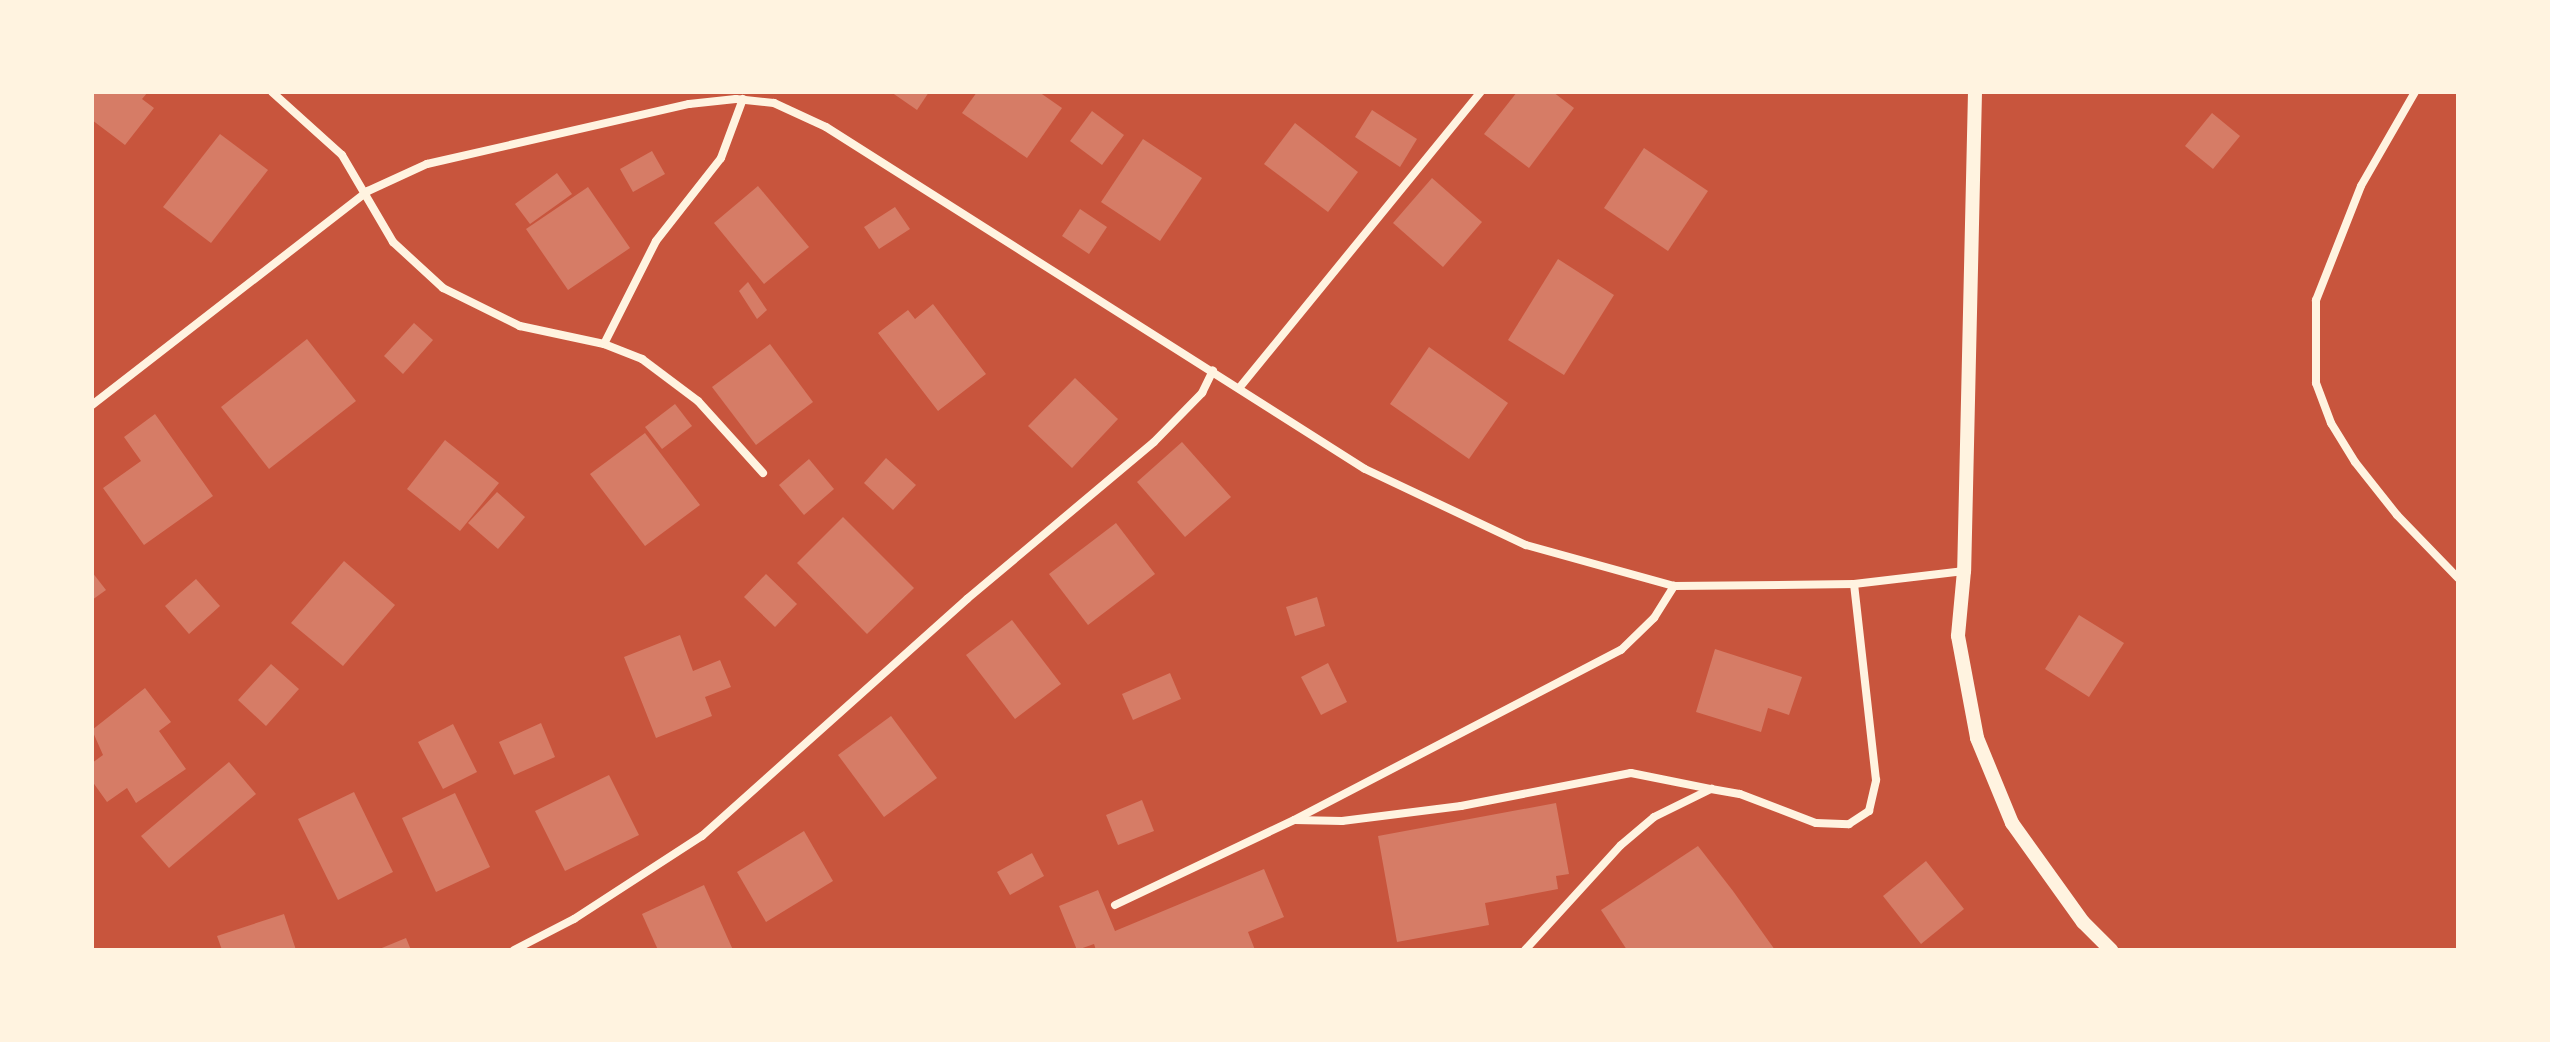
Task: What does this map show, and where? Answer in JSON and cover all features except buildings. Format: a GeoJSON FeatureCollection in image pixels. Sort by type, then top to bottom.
{"type":"FeatureCollection","features":[{"type":"Feature","properties":{"kind":"street"},"geometry":{"type":"LineString","coordinates":[[272,92],[342,155],[368,191],[393,242],[443,288],[520,326],[604,344],[642,359],[698,401],[763,473]]}},
{"type":"Feature","properties":{"kind":"street"},"geometry":{"type":"LineString","coordinates":[[774,103],[778,92]]}},
{"type":"Feature","properties":{"kind":"street"},"geometry":{"type":"LineString","coordinates":[[1240,387],[1481,92]]}},
{"type":"Feature","properties":{"kind":"street"},"geometry":{"type":"LineString","coordinates":[[1975,92],[1964,571],[1958,636],[1977,738],[2012,823],[2083,922],[2111,950]]}},
{"type":"Feature","properties":{"kind":"street"},"geometry":{"type":"LineString","coordinates":[[2415,92],[2361,186],[2316,300],[2316,383],[2331,423],[2355,462],[2397,515],[2458,578]]}},
{"type":"Feature","properties":{"kind":"street"},"geometry":{"type":"LineString","coordinates":[[604,344],[656,241],[721,158],[743,99]]}},
{"type":"Feature","properties":{"kind":"street"},"geometry":{"type":"LineString","coordinates":[[92,405],[368,191],[427,164],[689,104],[743,99],[774,103],[826,127],[1365,469],[1452,515],[1581,564],[1674,586],[1854,584],[1964,571]]}},
{"type":"Feature","properties":{"kind":"street"},"geometry":{"type":"LineString","coordinates":[[514,950],[574,919],[702,836],[967,599],[1154,442],[1202,393],[1213,370]]}},
{"type":"Feature","properties":{"kind":"street"},"geometry":{"type":"LineString","coordinates":[[1294,820],[1342,821],[1461,806],[1631,773],[1740,794],[1816,823],[1849,824],[1869,811],[1876,780],[1854,584]]}},
{"type":"Feature","properties":{"kind":"street"},"geometry":{"type":"LineString","coordinates":[[1115,905],[1294,820],[1621,650],[1654,618],[1674,586]]}},
{"type":"Feature","properties":{"kind":"street"},"geometry":{"type":"LineString","coordinates":[[1525,950],[1621,845],[1654,817],[1711,789]]}}]}
